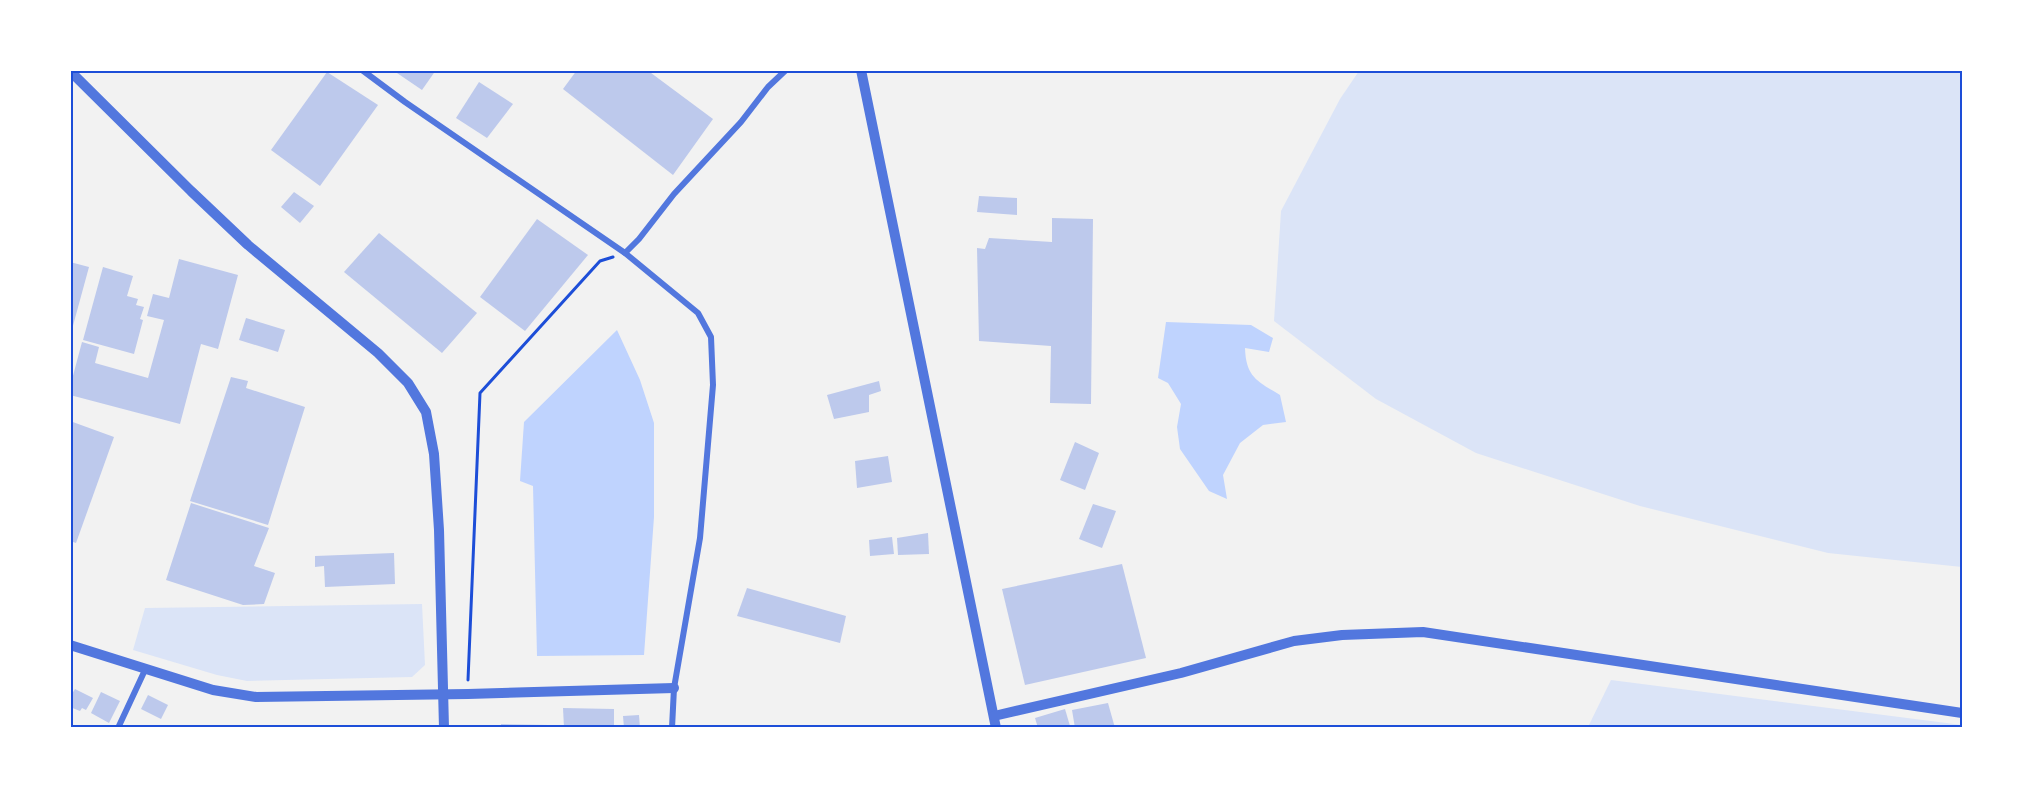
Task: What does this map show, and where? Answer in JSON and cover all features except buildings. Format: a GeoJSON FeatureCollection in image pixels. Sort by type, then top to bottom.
{"type":"FeatureCollection","features":[{"type":"Feature","properties":{"kind":"street"},"geometry":{"type":"LineString","coordinates":[[362,70],[625,253],[698,313],[711,337],[713,385],[700,538],[674,688],[672,728]]}},
{"type":"Feature","properties":{"kind":"street"},"geometry":{"type":"LineString","coordinates":[[625,253],[639,239],[674,194],[741,122],[768,87],[786,70]]}},
{"type":"Feature","properties":{"kind":"street"},"geometry":{"type":"LineString","coordinates":[[861,70],[996,728]]}},
{"type":"Feature","properties":{"kind":"street"},"geometry":{"type":"LineString","coordinates":[[70,71],[190,191],[248,245],[378,353],[408,383],[426,412],[435,454],[444,728]]}},
{"type":"Feature","properties":{"kind":"street"},"geometry":{"type":"LineString","coordinates":[[994,716],[1181,673],[1294,640],[1342,635],[1423,632],[1962,713]]}},
{"type":"Feature","properties":{"kind":"street"},"geometry":{"type":"LineString","coordinates":[[71,648],[213,690],[256,697],[674,688]]}},
{"type":"Feature","properties":{"kind":"street"},"geometry":{"type":"LineString","coordinates":[[118,728],[145,670]]}},
{"type":"Feature","properties":{"kind":"path"},"geometry":{"type":"LineString","coordinates":[[468,694],[480,393],[600,261],[625,253]]}},
{"type":"Feature","properties":{"kind":"shaded area"},"geometry":{"type":"Polygon","coordinates":[[[1359,71],[1962,71],[1962,567],[1828,553],[1640,506],[1476,453],[1376,399],[1274,321],[1281,211],[1340,99],[1359,71]]]}},
{"type":"Feature","properties":{"kind":"shaded area"},"geometry":{"type":"Polygon","coordinates":[[[422,604],[425,665],[412,677],[247,681],[217,675],[133,650],[145,608],[422,604]]]}},
{"type":"Feature","properties":{"kind":"shaded area"},"geometry":{"type":"Polygon","coordinates":[[[1611,680],[1962,725],[1962,727],[1588,727],[1611,680]]]}},
{"type":"Feature","properties":{"kind":"water"},"geometry":{"type":"Polygon","coordinates":[[[1166,322],[1251,325],[1273,338],[1269,352],[1245,348],[1246,358],[1254,377],[1280,395],[1286,422],[1263,425],[1240,443],[1223,475],[1227,499],[1209,491],[1180,449],[1177,427],[1181,404],[1168,383],[1158,378],[1166,322]]]}},
{"type":"Feature","properties":{"kind":"water"},"geometry":{"type":"Polygon","coordinates":[[[617,330],[640,380],[654,423],[654,517],[644,655],[537,656],[533,486],[520,481],[524,422],[617,330]]]}}]}
